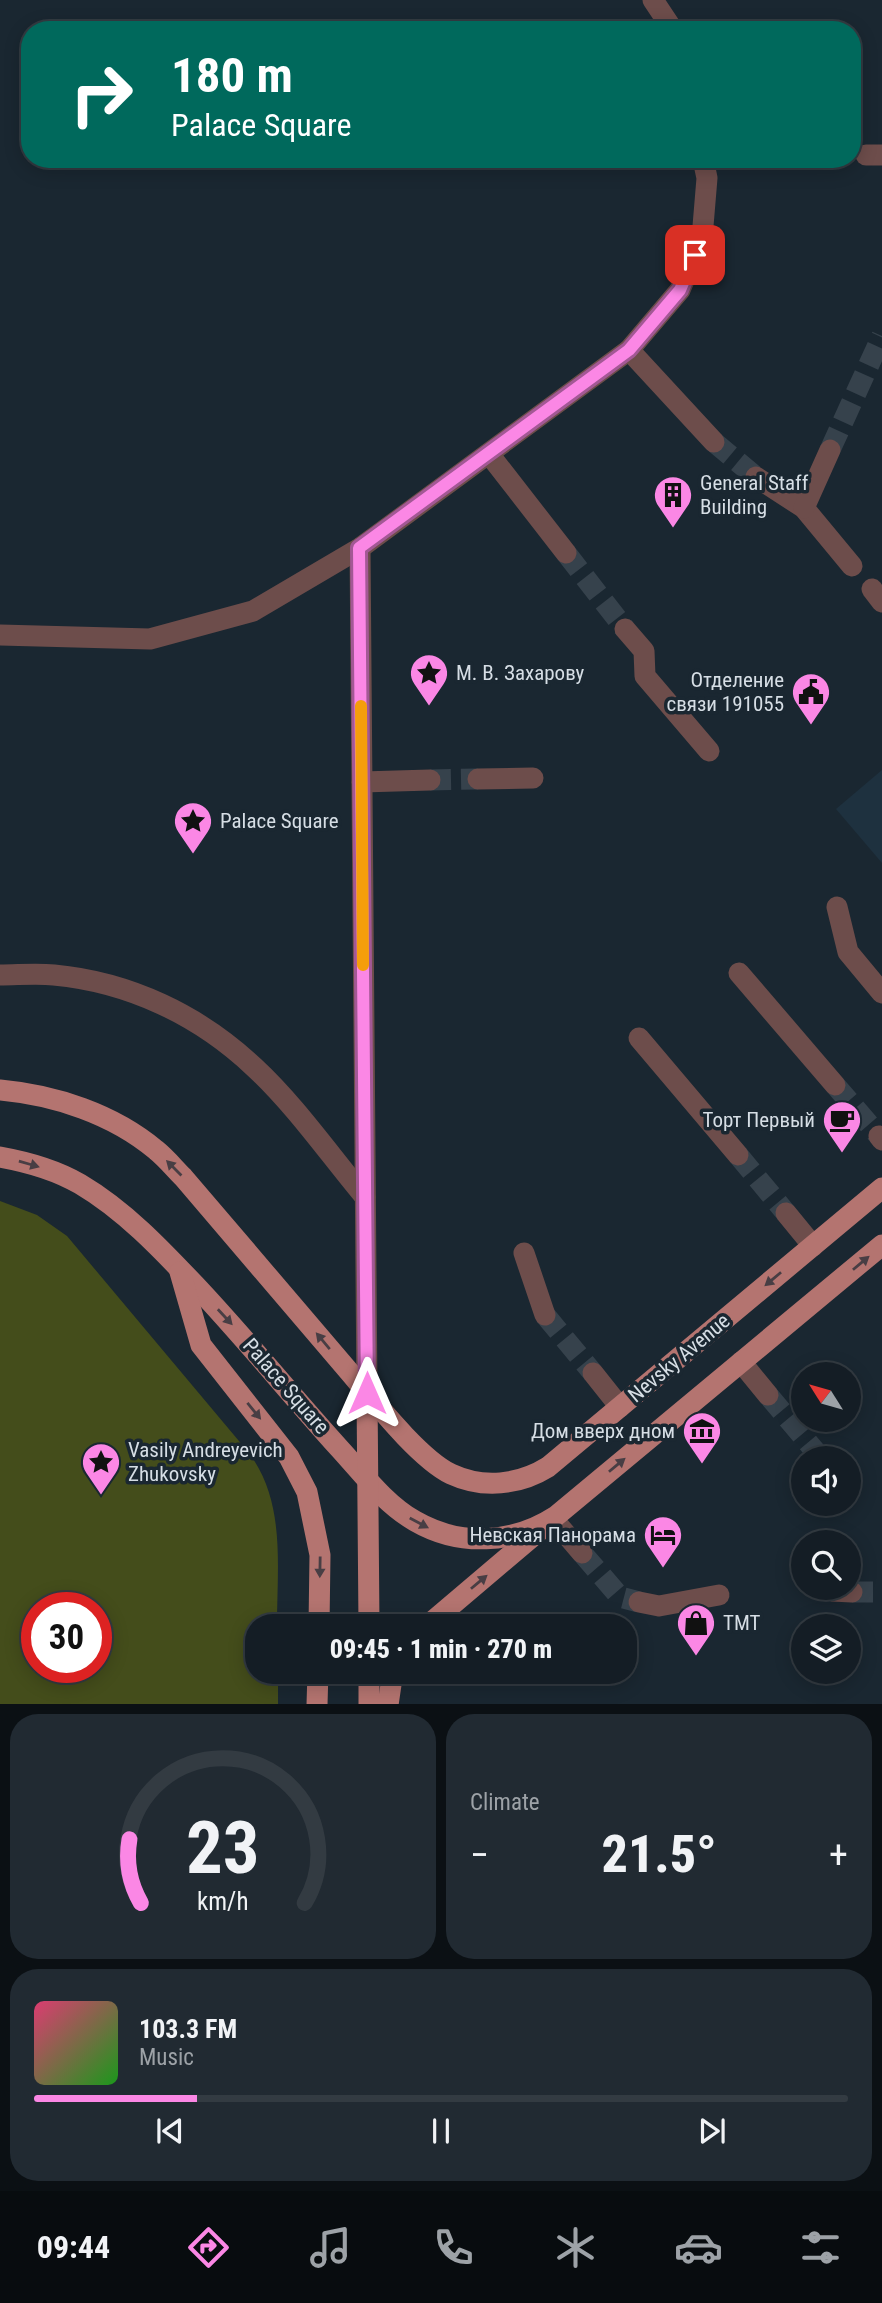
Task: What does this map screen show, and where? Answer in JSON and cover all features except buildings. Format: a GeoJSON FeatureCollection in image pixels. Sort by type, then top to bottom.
{"type":"FeatureCollection","features":[{"type":"Feature","properties":{"kind":"main road"},"geometry":{"type":"LineString","coordinates":[[0,1090],[44,1096],[80,1107],[120,1126],[155,1149],[183,1177],[367,1393],[369,1614]]}},
{"type":"Feature","properties":{"kind":"main road","name":"Palace Square"},"geometry":{"type":"LineString","coordinates":[[0,1157],[37,1166],[78,1183],[122,1213],[178,1267],[245,1339],[304,1409],[368,1478]]}},
{"type":"Feature","properties":{"kind":"main road","name":"Nevsky Avenue"},"geometry":{"type":"LineString","coordinates":[[367,1393],[437,1465],[461,1478],[488,1483],[515,1481],[540,1472],[882,1188]]}},
{"type":"Feature","properties":{"kind":"main road","name":"Nevsky Avenue"},"geometry":{"type":"LineString","coordinates":[[441,1614],[882,1245]]}},
{"type":"Feature","properties":{"kind":"main road"},"geometry":{"type":"LineString","coordinates":[[178,1267],[201,1345],[289,1457],[307,1492],[320,1555],[319,1614]]}},
{"type":"Feature","properties":{"kind":"main road","name":"Nevsky Avenue"},"geometry":{"type":"LineString","coordinates":[[368,1478],[414,1521],[437,1532],[461,1538],[486,1539],[522,1533],[559,1514]]}},
{"type":"Feature","properties":{"kind":"main road"},"geometry":{"type":"LineString","coordinates":[[317,1704],[318,1684]]}},
{"type":"Feature","properties":{"kind":"main road"},"geometry":{"type":"LineString","coordinates":[[369,1684],[369,1704]]}},
{"type":"Feature","properties":{"kind":"main road"},"geometry":{"type":"LineString","coordinates":[[388,1704],[391,1684]]}},
{"type":"Feature","properties":{"kind":"street"},"geometry":{"type":"LineString","coordinates":[[653,0],[667,21]]}},
{"type":"Feature","properties":{"kind":"street"},"geometry":{"type":"LineString","coordinates":[[0,635],[150,639],[253,611],[359,548],[629,350],[680,290],[702,238],[705,168]]}},
{"type":"Feature","properties":{"kind":"street"},"geometry":{"type":"LineString","coordinates":[[629,350],[714,442]]}},
{"type":"Feature","properties":{"kind":"street"},"geometry":{"type":"LineString","coordinates":[[804,508],[831,450]]}},
{"type":"Feature","properties":{"kind":"street"},"geometry":{"type":"LineString","coordinates":[[488,454],[566,553]]}},
{"type":"Feature","properties":{"kind":"street"},"geometry":{"type":"LineString","coordinates":[[756,477],[804,508],[852,566]]}},
{"type":"Feature","properties":{"kind":"street"},"geometry":{"type":"LineString","coordinates":[[359,548],[367,1393]]}},
{"type":"Feature","properties":{"kind":"street"},"geometry":{"type":"LineString","coordinates":[[625,629],[644,651],[645,676],[709,751]]}},
{"type":"Feature","properties":{"kind":"street"},"geometry":{"type":"LineString","coordinates":[[478,779],[533,778]]}},
{"type":"Feature","properties":{"kind":"street"},"geometry":{"type":"LineString","coordinates":[[362,782],[430,780]]}},
{"type":"Feature","properties":{"kind":"street"},"geometry":{"type":"LineString","coordinates":[[837,907],[848,952],[882,993]]}},
{"type":"Feature","properties":{"kind":"street"},"geometry":{"type":"LineString","coordinates":[[739,973],[835,1085]]}},
{"type":"Feature","properties":{"kind":"street"},"geometry":{"type":"LineString","coordinates":[[0,975],[52,974],[88,980],[127,990],[176,1010],[233,1048],[256,1068],[365,1197]]}},
{"type":"Feature","properties":{"kind":"street"},"geometry":{"type":"LineString","coordinates":[[639,1038],[738,1155]]}},
{"type":"Feature","properties":{"kind":"street"},"geometry":{"type":"LineString","coordinates":[[786,1213],[813,1246]]}},
{"type":"Feature","properties":{"kind":"street"},"geometry":{"type":"LineString","coordinates":[[524,1253],[545,1315]]}},
{"type":"Feature","properties":{"kind":"street"},"geometry":{"type":"LineString","coordinates":[[741,1362],[768,1395]]}},
{"type":"Feature","properties":{"kind":"street"},"geometry":{"type":"LineString","coordinates":[[593,1373],[620,1407]]}},
{"type":"Feature","properties":{"kind":"street"},"geometry":{"type":"LineString","coordinates":[[559,1514],[582,1553]]}},
{"type":"Feature","properties":{"kind":"street"},"geometry":{"type":"LineString","coordinates":[[639,1602],[659,1606],[719,1595]]}},
{"type":"Feature","properties":{"kind":"shaded area"},"geometry":{"type":"Polygon","coordinates":[[[882,770],[882,863],[836,809],[882,770]]]}},
{"type":"Feature","properties":{"kind":"green space"},"geometry":{"type":"Polygon","coordinates":[[[0,1201],[37,1215],[67,1236],[249,1453],[261,1472],[269,1493],[277,1536],[277,1614],[245,1614],[245,1684],[278,1684],[278,1704],[0,1704],[0,1201]]]}},
{"type":"Feature","properties":{"kind":"tunnel"},"geometry":{"type":"LineString","coordinates":[[830,450],[882,336]]}},
{"type":"Feature","properties":{"kind":"tunnel"},"geometry":{"type":"LineString","coordinates":[[714,442],[756,477]]}},
{"type":"Feature","properties":{"kind":"tunnel"},"geometry":{"type":"LineString","coordinates":[[566,553],[625,629]]}},
{"type":"Feature","properties":{"kind":"tunnel"},"geometry":{"type":"LineString","coordinates":[[430,780],[478,779]]}},
{"type":"Feature","properties":{"kind":"tunnel"},"geometry":{"type":"LineString","coordinates":[[835,1085],[879,1136]]}},
{"type":"Feature","properties":{"kind":"tunnel"},"geometry":{"type":"LineString","coordinates":[[738,1155],[786,1213]]}},
{"type":"Feature","properties":{"kind":"tunnel"},"geometry":{"type":"LineString","coordinates":[[545,1315],[593,1373]]}},
{"type":"Feature","properties":{"kind":"tunnel"},"geometry":{"type":"LineString","coordinates":[[768,1395],[811,1446]]}},
{"type":"Feature","properties":{"kind":"tunnel"},"geometry":{"type":"LineString","coordinates":[[582,1553],[620,1597],[639,1602]]}},
{"type":"Feature","properties":{"kind":"tunnel"},"geometry":{"type":"LineString","coordinates":[[861,1592],[882,1592]]}},
{"type":"Feature","properties":{"kind":"slow traffic"},"geometry":{"type":"LineString","coordinates":[[361,706],[363,965]]}},
{"type":"Feature","properties":{"kind":"place","name":"General Staff Building"},"geometry":{"type":"Point","coordinates":[673,529]}},
{"type":"Feature","properties":{"kind":"place","name":"М. В. Захарову"},"geometry":{"type":"Point","coordinates":[429,707]}},
{"type":"Feature","properties":{"kind":"place","name":"Отделение связи 191055"},"geometry":{"type":"Point","coordinates":[811,726]}},
{"type":"Feature","properties":{"kind":"place","name":"Palace Square"},"geometry":{"type":"Point","coordinates":[193,855]}},
{"type":"Feature","properties":{"kind":"place","name":"Торт Первый"},"geometry":{"type":"Point","coordinates":[842,1154]}},
{"type":"Feature","properties":{"kind":"place","name":"Дом вверх дном"},"geometry":{"type":"Point","coordinates":[702,1465]}},
{"type":"Feature","properties":{"kind":"place","name":"Vasily Andreyevich Zhukovsky"},"geometry":{"type":"Point","coordinates":[101,1496]}},
{"type":"Feature","properties":{"kind":"place","name":"Невская Панорама"},"geometry":{"type":"Point","coordinates":[663,1569]}},
{"type":"Feature","properties":{"kind":"place","name":"ТМТ"},"geometry":{"type":"Point","coordinates":[696,1657]}},
{"type":"Feature","properties":{"kind":"route"},"geometry":{"type":"LineString","coordinates":[[367,1393],[359,548],[629,350],[680,290],[695,255]]}}]}
